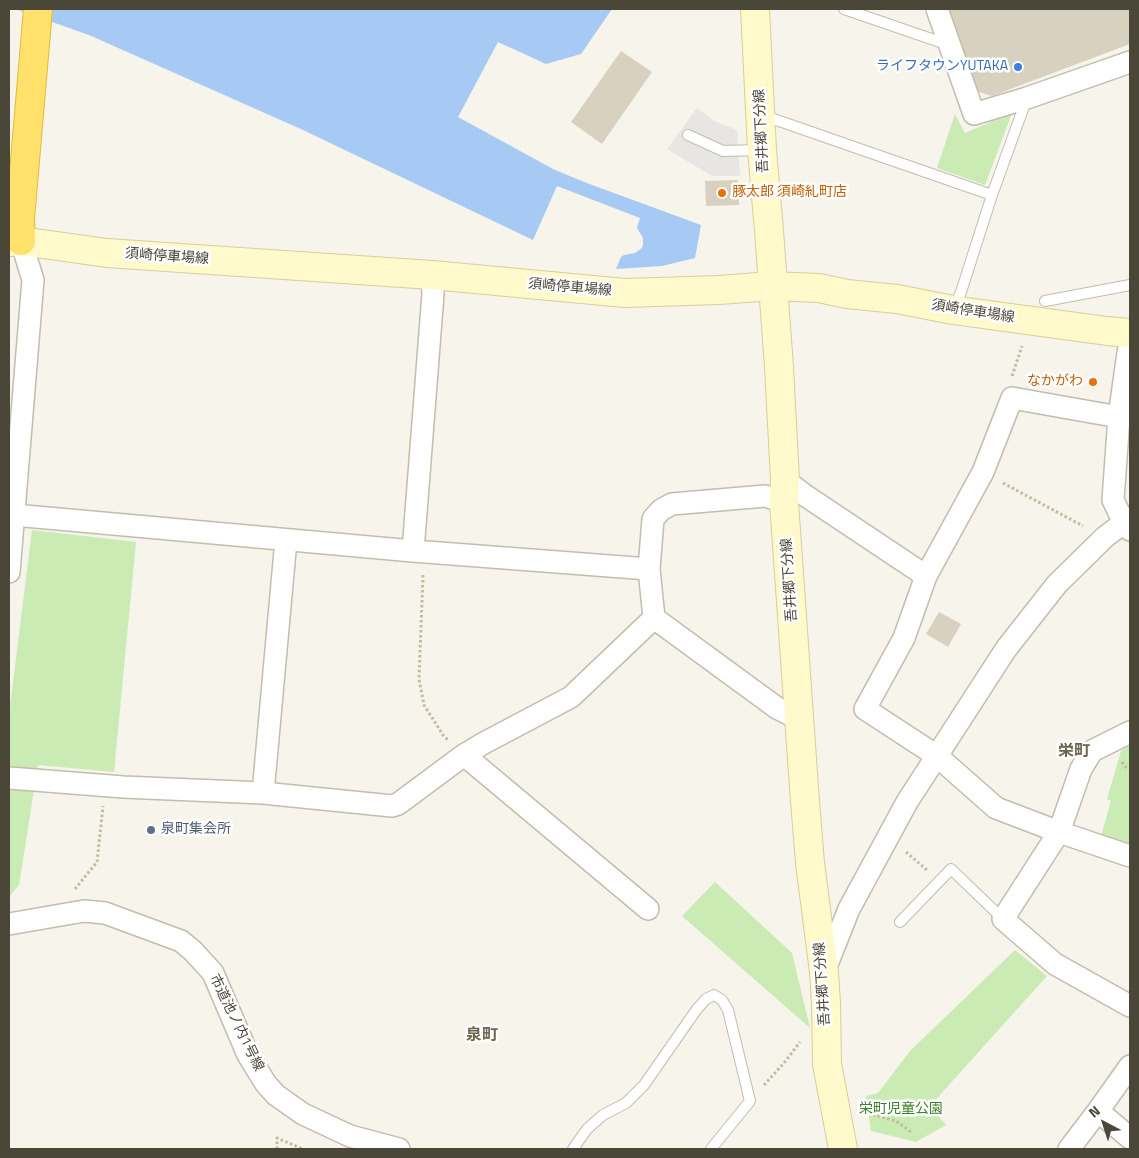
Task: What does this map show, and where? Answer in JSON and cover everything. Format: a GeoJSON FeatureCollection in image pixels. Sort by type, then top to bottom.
{"type":"FeatureCollection","features":[{"type":"Feature","properties":{"kind":"highway"},"geometry":{"type":"LineString","coordinates":[[15,242],[20,219],[38,9]]}},
{"type":"Feature","properties":{"kind":"main road","name":"吾井郷下分線"},"geometry":{"type":"LineString","coordinates":[[755,9],[762,150],[779,367],[799,719],[810,863],[824,972],[827,1064],[843,1149]]}},
{"type":"Feature","properties":{"kind":"main road","name":"須崎停車場線"},"geometry":{"type":"LineString","coordinates":[[15,242],[107,253],[432,275],[625,292],[719,290],[772,286],[819,288],[847,294],[897,299],[954,310],[1107,331],[1130,332]]}},
{"type":"Feature","properties":{"kind":"street"},"geometry":{"type":"LineString","coordinates":[[937,9],[974,114],[1027,98],[1130,62]]}},
{"type":"Feature","properties":{"kind":"street"},"geometry":{"type":"LineString","coordinates":[[9,572],[34,280],[15,242]]}},
{"type":"Feature","properties":{"kind":"street"},"geometry":{"type":"LineString","coordinates":[[418,551],[433,294],[432,275]]}},
{"type":"Feature","properties":{"kind":"street"},"geometry":{"type":"LineString","coordinates":[[824,972],[850,909],[907,802],[1006,649],[1057,584],[1104,537],[1128,523],[1113,500],[1119,417],[1130,344]]}},
{"type":"Feature","properties":{"kind":"street"},"geometry":{"type":"LineString","coordinates":[[1119,417],[1012,398],[983,472],[926,576],[904,638],[865,709],[937,756],[996,808],[1130,856]]}},
{"type":"Feature","properties":{"kind":"street"},"geometry":{"type":"LineString","coordinates":[[799,719],[777,708],[654,618],[648,569],[653,519],[661,510],[672,504],[765,496],[785,491],[806,496],[926,576]]}},
{"type":"Feature","properties":{"kind":"street"},"geometry":{"type":"LineString","coordinates":[[14,515],[286,540],[648,569]]}},
{"type":"Feature","properties":{"kind":"street"},"geometry":{"type":"LineString","coordinates":[[263,793],[286,540]]}},
{"type":"Feature","properties":{"kind":"street"},"geometry":{"type":"LineString","coordinates":[[9,778],[106,786],[263,793],[392,806],[398,804],[484,742],[571,697],[654,618]]}},
{"type":"Feature","properties":{"kind":"street"},"geometry":{"type":"LineString","coordinates":[[1130,732],[1092,751],[1081,770],[1059,832],[1003,919],[1055,964],[1130,1006]]}},
{"type":"Feature","properties":{"kind":"street"},"geometry":{"type":"LineString","coordinates":[[464,755],[648,909]]}},
{"type":"Feature","properties":{"kind":"street","name":"市道池ノ内1号線"},"geometry":{"type":"LineString","coordinates":[[9,924],[84,911],[105,913],[181,942],[193,951],[213,973],[241,1042],[266,1084],[276,1095],[346,1142],[399,1149]]}},
{"type":"Feature","properties":{"kind":"street"},"geometry":{"type":"LineString","coordinates":[[1069,1149],[1130,1066]]}},
{"type":"Feature","properties":{"kind":"street"},"geometry":{"type":"LineString","coordinates":[[1098,1111],[1130,1138]]}},
{"type":"Feature","properties":{"kind":"lane"},"geometry":{"type":"LineString","coordinates":[[844,9],[950,45]]}},
{"type":"Feature","properties":{"kind":"lane"},"geometry":{"type":"LineString","coordinates":[[954,310],[992,195],[1027,98]]}},
{"type":"Feature","properties":{"kind":"lane"},"geometry":{"type":"LineString","coordinates":[[761,115],[992,195]]}},
{"type":"Feature","properties":{"kind":"lane"},"geometry":{"type":"LineString","coordinates":[[688,135],[723,152],[762,150]]}},
{"type":"Feature","properties":{"kind":"lane"},"geometry":{"type":"LineString","coordinates":[[1045,301],[1130,285]]}},
{"type":"Feature","properties":{"kind":"lane"},"geometry":{"type":"LineString","coordinates":[[900,922],[951,869],[1003,919]]}},
{"type":"Feature","properties":{"kind":"lane"},"geometry":{"type":"LineString","coordinates":[[572,1149],[592,1124],[603,1115],[626,1103],[644,1085],[697,1010],[706,999],[714,996],[722,1000],[728,1010],[750,1101],[711,1149]]}},
{"type":"Feature","properties":{"kind":"path"},"geometry":{"type":"LineString","coordinates":[[1012,398],[1010,382],[1022,344]]}},
{"type":"Feature","properties":{"kind":"path"},"geometry":{"type":"LineString","coordinates":[[983,472],[1104,537]]}},
{"type":"Feature","properties":{"kind":"path"},"geometry":{"type":"LineString","coordinates":[[418,551],[418,679],[424,705],[442,736],[464,755]]}},
{"type":"Feature","properties":{"kind":"path"},"geometry":{"type":"LineString","coordinates":[[70,913],[75,889],[97,862],[106,786]]}},
{"type":"Feature","properties":{"kind":"path"},"geometry":{"type":"LineString","coordinates":[[888,836],[939,880]]}},
{"type":"Feature","properties":{"kind":"path"},"geometry":{"type":"LineString","coordinates":[[750,1101],[784,1063],[805,1035]]}},
{"type":"Feature","properties":{"kind":"path"},"geometry":{"type":"LineString","coordinates":[[857,1110],[896,1121],[911,1132]]}},
{"type":"Feature","properties":{"kind":"path"},"geometry":{"type":"LineString","coordinates":[[277,1149],[277,1138],[303,1149]]}},
{"type":"Feature","properties":{"kind":"green space"},"geometry":{"type":"Polygon","coordinates":[[[1012,113],[985,185],[937,168],[955,114],[965,133],[1012,113]]]}},
{"type":"Feature","properties":{"kind":"green space"},"geometry":{"type":"Polygon","coordinates":[[[32,530],[136,542],[114,772],[38,765],[19,885],[9,897],[9,714],[32,530]]]}},
{"type":"Feature","properties":{"kind":"green space"},"geometry":{"type":"Polygon","coordinates":[[[1129,745],[1130,844],[1101,836],[1111,801],[1107,799],[1121,751],[1129,745]]]}},
{"type":"Feature","properties":{"kind":"green space"},"geometry":{"type":"Polygon","coordinates":[[[715,882],[792,953],[810,1028],[682,916],[715,882]]]}},
{"type":"Feature","properties":{"kind":"green space","name":"栄町児童公園"},"geometry":{"type":"Polygon","coordinates":[[[1015,950],[1047,976],[930,1106],[946,1125],[916,1142],[871,1131],[866,1096],[878,1093],[910,1051],[1015,950]]]}},
{"type":"Feature","properties":{"kind":"shaded area"},"geometry":{"type":"Polygon","coordinates":[[[697,108],[714,121],[737,130],[740,176],[712,176],[667,149],[697,108]]]}},
{"type":"Feature","properties":{"kind":"water"},"geometry":{"type":"Polygon","coordinates":[[[15,9],[612,9],[581,54],[546,64],[498,42],[458,117],[553,169],[701,225],[695,258],[662,266],[616,269],[621,257],[635,253],[642,248],[643,238],[637,228],[640,218],[557,186],[533,240],[303,130],[89,35],[15,9]]]}},
{"type":"Feature","properties":{"kind":"building","name":"ライフタウンYUTAKA"},"geometry":{"type":"Polygon","coordinates":[[[949,9],[1130,9],[1130,44],[992,96],[976,91],[949,9]]]}},
{"type":"Feature","properties":{"kind":"building"},"geometry":{"type":"Polygon","coordinates":[[[621,51],[652,72],[602,144],[571,122],[621,51]]]}},
{"type":"Feature","properties":{"kind":"building","name":"豚太郎 須崎糺町店"},"geometry":{"type":"Polygon","coordinates":[[[738,180],[739,205],[706,206],[705,181],[738,180]]]}},
{"type":"Feature","properties":{"kind":"building"},"geometry":{"type":"Polygon","coordinates":[[[939,612],[961,624],[948,647],[926,634],[939,612]]]}},
{"type":"Feature","properties":{"kind":"place","name":"ライフタウンYUTAKA"},"geometry":{"type":"Point","coordinates":[1018,67]}},
{"type":"Feature","properties":{"kind":"place","name":"豚太郎 須崎糺町店"},"geometry":{"type":"Point","coordinates":[722,193]}},
{"type":"Feature","properties":{"kind":"place","name":"なかがわ"},"geometry":{"type":"Point","coordinates":[1093,382]}},
{"type":"Feature","properties":{"kind":"place","name":"泉町集会所"},"geometry":{"type":"Point","coordinates":[151,830]}},
{"type":"Feature","properties":{"kind":"district","name":"栄町"},"geometry":{"type":"Point","coordinates":[1074,752]}},
{"type":"Feature","properties":{"kind":"district","name":"泉町"},"geometry":{"type":"Point","coordinates":[482,1036]}}]}
